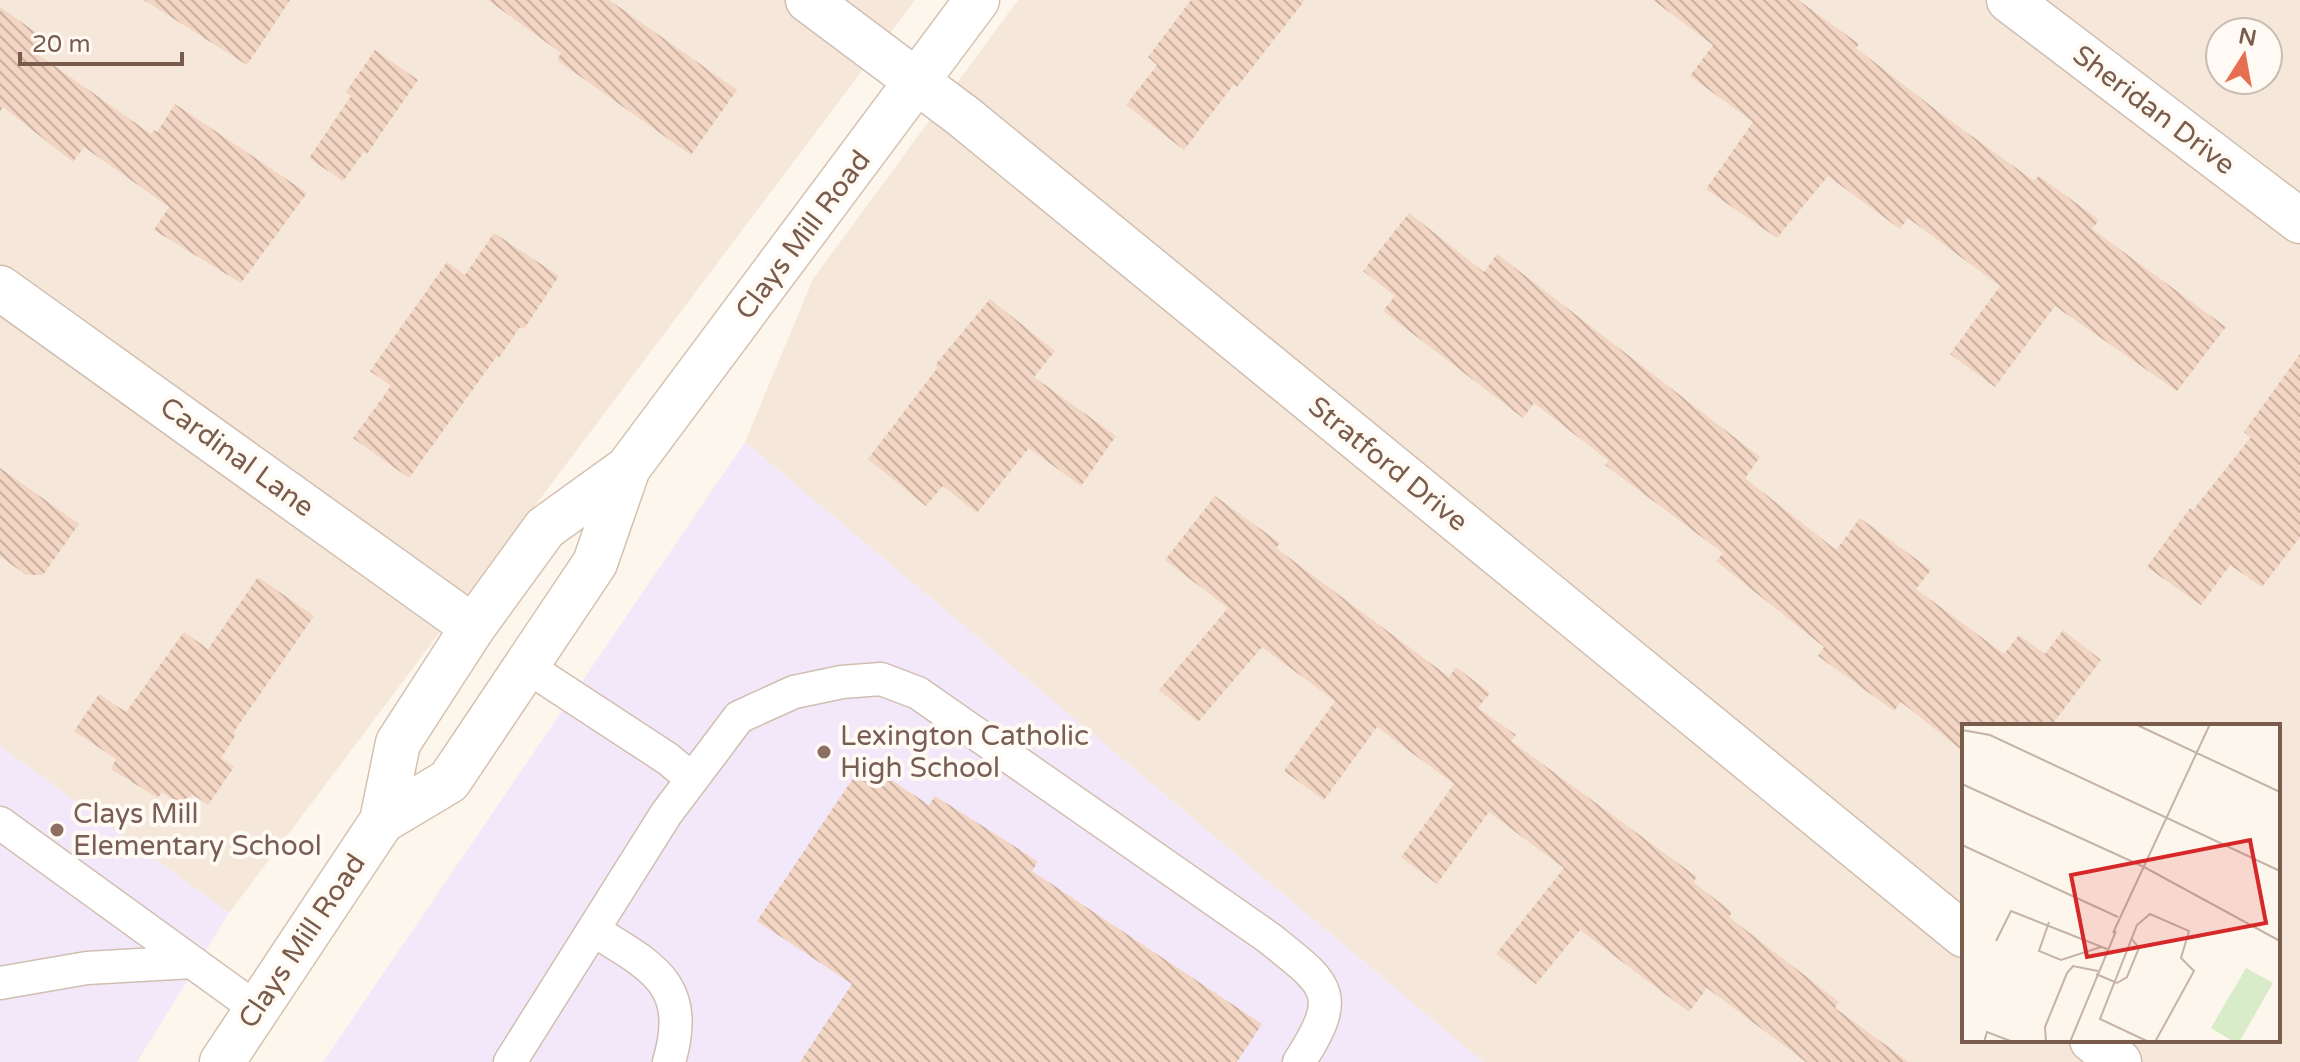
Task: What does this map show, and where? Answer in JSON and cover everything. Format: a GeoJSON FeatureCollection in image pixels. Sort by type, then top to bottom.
{"type":"FeatureCollection","features":[{"type":"Feature","properties":{"kind":"street","name":"Stratford Drive"},"geometry":{"type":"LineString","coordinates":[[808,0],[917,79],[1962,933]]}},
{"type":"Feature","properties":{"kind":"street","name":"Clays Mill Road"},"geometry":{"type":"LineString","coordinates":[[382,821],[449,781],[595,563],[628,468],[977,0]]}},
{"type":"Feature","properties":{"kind":"street","name":"Sheridan Drive"},"geometry":{"type":"LineString","coordinates":[[2009,0],[2300,221]]}},
{"type":"Feature","properties":{"kind":"street","name":"Cardinal Lane"},"geometry":{"type":"LineString","coordinates":[[0,288],[473,627]]}},
{"type":"Feature","properties":{"kind":"street","name":"Clays Mill Road"},"geometry":{"type":"LineString","coordinates":[[222,1062],[382,821],[398,743],[473,627],[545,528],[628,468]]}},
{"type":"Feature","properties":{"kind":"street"},"geometry":{"type":"LineString","coordinates":[[2094,1042],[2119,1062]]}},
{"type":"Feature","properties":{"kind":"lane"},"geometry":{"type":"LineString","coordinates":[[526,666],[668,759],[691,778]]}},
{"type":"Feature","properties":{"kind":"lane"},"geometry":{"type":"LineString","coordinates":[[510,1062],[691,778],[739,717],[794,692],[842,682],[881,679],[918,693],[1308,969],[1321,985],[1327,1002],[1326,1015],[1299,1062]]}},
{"type":"Feature","properties":{"kind":"lane"},"geometry":{"type":"LineString","coordinates":[[0,823],[257,1009]]}},
{"type":"Feature","properties":{"kind":"lane"},"geometry":{"type":"LineString","coordinates":[[593,930],[656,969],[670,996],[677,1033],[669,1062]]}},
{"type":"Feature","properties":{"kind":"lane"},"geometry":{"type":"LineString","coordinates":[[0,983],[87,968],[192,962]]}},
{"type":"Feature","properties":{"kind":"shaded area"},"geometry":{"type":"Polygon","coordinates":[[[0,0],[915,0],[229,913],[0,746],[0,0]]]}},
{"type":"Feature","properties":{"kind":"shaded area"},"geometry":{"type":"Polygon","coordinates":[[[1018,0],[2300,0],[2300,1062],[1483,1062],[745,442],[813,279],[1018,0]]]}},
{"type":"Feature","properties":{"kind":"shaded area","name":"Lexington Catholic High School"},"geometry":{"type":"Polygon","coordinates":[[[745,442],[1483,1062],[323,1062],[745,442]]]}},
{"type":"Feature","properties":{"kind":"shaded area","name":"Clays Mill Elementary School"},"geometry":{"type":"Polygon","coordinates":[[[0,746],[229,913],[137,1062],[0,1062],[0,746]]]}},
{"type":"Feature","properties":{"kind":"building"},"geometry":{"type":"Polygon","coordinates":[[[144,0],[290,0],[247,65],[144,0]]]}},
{"type":"Feature","properties":{"kind":"building"},"geometry":{"type":"Polygon","coordinates":[[[488,0],[609,0],[737,90],[691,155],[557,60],[561,53],[488,0]]]}},
{"type":"Feature","properties":{"kind":"building"},"geometry":{"type":"Polygon","coordinates":[[[1191,0],[1305,0],[1237,87],[1234,84],[1184,150],[1126,105],[1157,65],[1148,57],[1191,0]]]}},
{"type":"Feature","properties":{"kind":"building"},"geometry":{"type":"Polygon","coordinates":[[[1653,0],[1798,0],[1859,44],[1856,48],[1940,113],[2034,181],[2039,176],[2099,220],[2092,229],[2226,327],[2177,391],[2055,306],[1995,387],[1950,354],[2000,286],[1908,218],[1900,229],[1828,176],[1777,238],[1706,189],[1753,122],[1690,76],[1713,45],[1653,0]]]}},
{"type":"Feature","properties":{"kind":"building"},"geometry":{"type":"Polygon","coordinates":[[[0,7],[48,41],[39,55],[151,134],[154,130],[157,132],[175,104],[307,193],[241,283],[154,230],[169,207],[84,147],[73,162],[3,107],[0,112],[0,7]]]}},
{"type":"Feature","properties":{"kind":"building"},"geometry":{"type":"Polygon","coordinates":[[[375,50],[418,80],[367,154],[364,152],[343,181],[309,158],[351,96],[346,92],[375,50]]]}},
{"type":"Feature","properties":{"kind":"building"},"geometry":{"type":"Polygon","coordinates":[[[1409,213],[1484,272],[1497,254],[1760,457],[1745,478],[1836,550],[1860,518],[1931,570],[1916,589],[2004,654],[2019,635],[2045,654],[2063,630],[2101,660],[2053,724],[1962,724],[1962,750],[1901,702],[1894,711],[1818,656],[1824,647],[1716,561],[1723,553],[1605,465],[1609,461],[1534,403],[1523,418],[1383,311],[1395,296],[1363,271],[1409,213]]]}},
{"type":"Feature","properties":{"kind":"building"},"geometry":{"type":"Polygon","coordinates":[[[494,233],[559,276],[524,329],[520,327],[499,358],[497,356],[409,478],[353,438],[391,386],[370,371],[447,262],[465,275],[494,233]]]}},
{"type":"Feature","properties":{"kind":"building"},"geometry":{"type":"Polygon","coordinates":[[[990,299],[1055,351],[1034,377],[1116,436],[1081,486],[1029,448],[977,513],[943,486],[926,506],[868,459],[938,367],[935,365],[990,299]]]}},
{"type":"Feature","properties":{"kind":"building"},"geometry":{"type":"Polygon","coordinates":[[[2300,354],[2300,537],[2262,587],[2230,565],[2201,605],[2147,567],[2190,508],[2193,510],[2251,437],[2244,432],[2300,354]]]}},
{"type":"Feature","properties":{"kind":"building"},"geometry":{"type":"Polygon","coordinates":[[[0,468],[79,524],[43,575],[26,575],[0,556],[0,468]]]}},
{"type":"Feature","properties":{"kind":"building"},"geometry":{"type":"Polygon","coordinates":[[[1215,496],[1280,543],[1276,548],[1449,677],[1456,667],[1490,693],[1478,708],[1516,735],[1511,741],[1697,877],[1693,882],[1732,912],[1729,917],[1839,1002],[1835,1008],[1909,1062],[1806,1062],[1707,988],[1689,1012],[1580,930],[1536,984],[1496,954],[1564,868],[1489,812],[1437,884],[1401,857],[1454,784],[1377,727],[1324,800],[1284,771],[1335,701],[1262,647],[1198,722],[1159,690],[1228,608],[1165,560],[1215,496]]]}},
{"type":"Feature","properties":{"kind":"building"},"geometry":{"type":"Polygon","coordinates":[[[258,577],[314,616],[233,733],[236,735],[221,758],[234,767],[208,805],[192,794],[183,807],[162,792],[158,798],[111,769],[116,759],[74,731],[99,694],[126,712],[184,632],[208,649],[258,577]]]}},
{"type":"Feature","properties":{"kind":"building"},"geometry":{"type":"Polygon","coordinates":[[[864,762],[929,805],[935,796],[1008,842],[1038,862],[1032,871],[1262,1024],[1237,1062],[800,1062],[852,984],[757,921],[864,762]]]}},
{"type":"Feature","properties":{"kind":"place","name":"Lexington Catholic High School"},"geometry":{"type":"Point","coordinates":[824,752]}},
{"type":"Feature","properties":{"kind":"place","name":"Clays Mill Elementary School"},"geometry":{"type":"Point","coordinates":[57,830]}}]}
